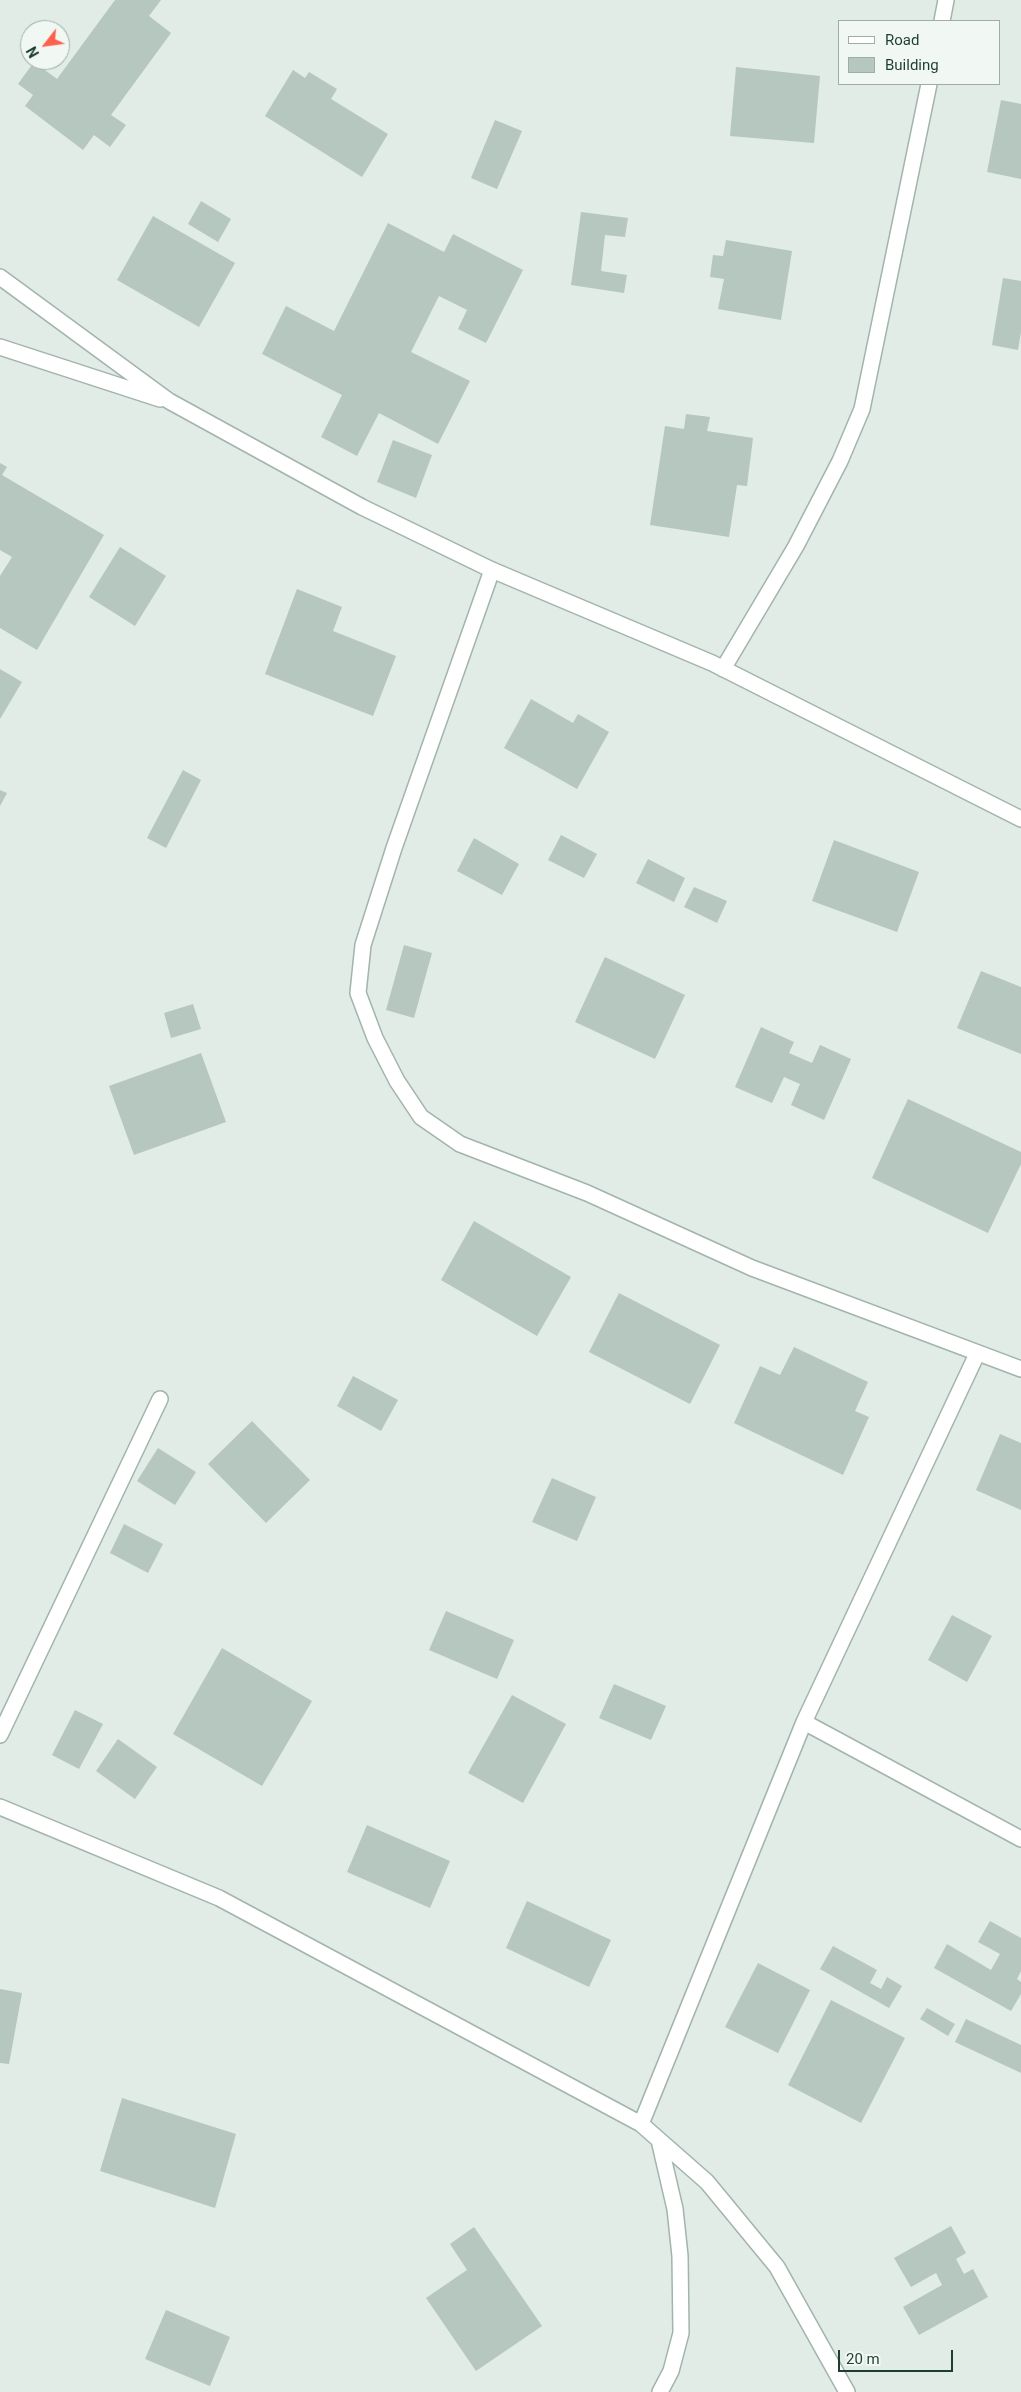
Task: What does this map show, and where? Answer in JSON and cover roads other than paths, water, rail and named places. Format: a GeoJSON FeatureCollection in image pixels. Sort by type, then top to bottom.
{"type":"FeatureCollection","features":[{"type":"Feature","properties":{"kind":"street"},"geometry":{"type":"LineString","coordinates":[[942,20],[946,0]]}},
{"type":"Feature","properties":{"kind":"street"},"geometry":{"type":"LineString","coordinates":[[723,669],[796,546],[840,461],[862,409],[929,85]]}},
{"type":"Feature","properties":{"kind":"street"},"geometry":{"type":"LineString","coordinates":[[0,277],[168,401],[362,507],[492,570],[723,669],[1021,819]]}},
{"type":"Feature","properties":{"kind":"street"},"geometry":{"type":"LineString","coordinates":[[0,347],[168,401]]}},
{"type":"Feature","properties":{"kind":"street"},"geometry":{"type":"LineString","coordinates":[[492,570],[397,839],[363,945],[358,993],[375,1038],[397,1081],[421,1117],[460,1144],[587,1193],[752,1268],[1021,1369]]}},
{"type":"Feature","properties":{"kind":"street"},"geometry":{"type":"LineString","coordinates":[[641,2124],[804,1722],[977,1354]]}},
{"type":"Feature","properties":{"kind":"street"},"geometry":{"type":"LineString","coordinates":[[0,1735],[160,1399]]}},
{"type":"Feature","properties":{"kind":"street"},"geometry":{"type":"LineString","coordinates":[[804,1722],[1021,1839]]}},
{"type":"Feature","properties":{"kind":"street"},"geometry":{"type":"LineString","coordinates":[[0,1807],[219,1898],[641,2124],[708,2182],[777,2267],[847,2392]]}},
{"type":"Feature","properties":{"kind":"street"},"geometry":{"type":"LineString","coordinates":[[659,2140],[675,2209],[680,2256],[681,2333],[671,2371],[660,2392]]}}]}
